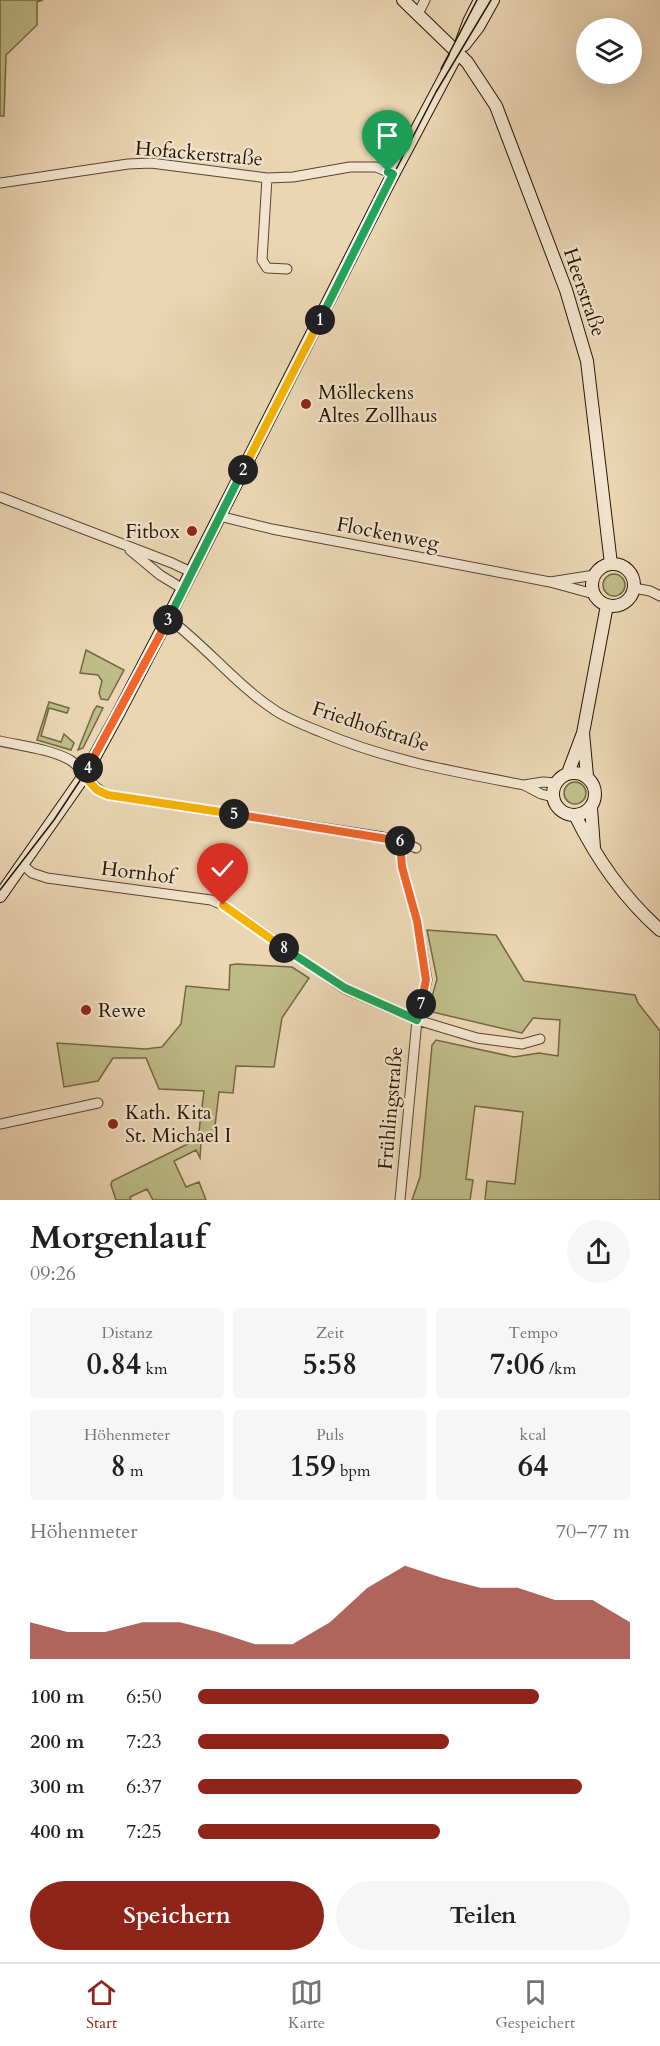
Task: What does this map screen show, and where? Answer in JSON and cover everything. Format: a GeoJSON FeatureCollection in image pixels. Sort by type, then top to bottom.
{"type":"FeatureCollection","features":[{"type":"Feature","properties":{"kind":"street","name":"Heerstraße"},"geometry":{"type":"LineString","coordinates":[[403,0],[458,52],[496,106],[566,290],[587,362],[611,564]]}},
{"type":"Feature","properties":{"kind":"street"},"geometry":{"type":"LineString","coordinates":[[418,14],[425,0]]}},
{"type":"Feature","properties":{"kind":"street"},"geometry":{"type":"LineString","coordinates":[[0,896],[84,776],[183,589],[393,174],[458,52],[480,0]]}},
{"type":"Feature","properties":{"kind":"street"},"geometry":{"type":"LineString","coordinates":[[458,52],[478,27],[494,0]]}},
{"type":"Feature","properties":{"kind":"street","name":"Hofackerstraße"},"geometry":{"type":"LineString","coordinates":[[0,183],[128,164],[151,163],[267,178],[293,177],[350,167],[376,167],[393,174]]}},
{"type":"Feature","properties":{"kind":"street"},"geometry":{"type":"LineString","coordinates":[[267,178],[262,260],[267,268],[287,269]]}},
{"type":"Feature","properties":{"kind":"street"},"geometry":{"type":"LineString","coordinates":[[0,497],[191,572]]}},
{"type":"Feature","properties":{"kind":"street","name":"Flockenweg"},"geometry":{"type":"LineString","coordinates":[[219,516],[283,531],[550,582],[594,594]]}},
{"type":"Feature","properties":{"kind":"street"},"geometry":{"type":"LineString","coordinates":[[123,545],[160,575],[183,589]]}},
{"type":"Feature","properties":{"kind":"street"},"geometry":{"type":"LineString","coordinates":[[611,564],[618,565],[632,576],[634,588],[632,594],[625,603],[620,605],[607,605],[597,599],[594,594],[595,575],[611,564]]}},
{"type":"Feature","properties":{"kind":"street","name":"Flockenweg"},"geometry":{"type":"LineString","coordinates":[[550,582],[595,575]]}},
{"type":"Feature","properties":{"kind":"street"},"geometry":{"type":"LineString","coordinates":[[634,588],[650,591],[660,596]]}},
{"type":"Feature","properties":{"kind":"street"},"geometry":{"type":"LineString","coordinates":[[553,797],[556,783],[568,773],[583,733],[607,605]]}},
{"type":"Feature","properties":{"kind":"street","name":"Friedhofstraße"},"geometry":{"type":"LineString","coordinates":[[168,618],[275,711],[298,723],[338,740],[394,758],[524,786],[553,797],[558,808],[569,815],[575,815],[584,834],[622,891],[660,930]]}},
{"type":"Feature","properties":{"kind":"street"},"geometry":{"type":"LineString","coordinates":[[583,733],[587,777]]}},
{"type":"Feature","properties":{"kind":"street"},"geometry":{"type":"LineString","coordinates":[[0,741],[60,756],[76,765],[97,790],[108,795],[382,837],[401,841],[416,848]]}},
{"type":"Feature","properties":{"kind":"street"},"geometry":{"type":"LineString","coordinates":[[568,773],[581,773],[587,777]]}},
{"type":"Feature","properties":{"kind":"street","name":"Friedhofstraße"},"geometry":{"type":"LineString","coordinates":[[587,777],[596,792],[591,808],[594,849]]}},
{"type":"Feature","properties":{"kind":"street","name":"Friedhofstraße"},"geometry":{"type":"LineString","coordinates":[[524,786],[543,782],[556,783]]}},
{"type":"Feature","properties":{"kind":"street"},"geometry":{"type":"LineString","coordinates":[[575,815],[591,808]]}},
{"type":"Feature","properties":{"kind":"street","name":"Frühlingstraße"},"geometry":{"type":"LineString","coordinates":[[400,1200],[417,1020],[426,980],[417,921],[402,867],[401,841]]}},
{"type":"Feature","properties":{"kind":"street","name":"Hornhof"},"geometry":{"type":"LineString","coordinates":[[23,865],[32,873],[47,878],[212,900],[223,905],[345,988],[417,1020],[477,1038],[522,1044],[540,1039]]}},
{"type":"Feature","properties":{"kind":"street"},"geometry":{"type":"LineString","coordinates":[[0,1124],[98,1103]]}},
{"type":"Feature","properties":{"kind":"shaded area"},"geometry":{"type":"Polygon","coordinates":[[[0,0],[43,0],[37,2],[37,25],[6,55],[4,116],[0,116],[0,0]]]}},
{"type":"Feature","properties":{"kind":"shaded area"},"geometry":{"type":"Polygon","coordinates":[[[614,574],[622,577],[625,585],[622,593],[614,596],[606,593],[603,585],[606,577],[614,574]]]}},
{"type":"Feature","properties":{"kind":"shaded area"},"geometry":{"type":"Polygon","coordinates":[[[86,650],[124,670],[108,700],[101,699],[99,693],[102,681],[98,675],[80,673],[86,650]]]}},
{"type":"Feature","properties":{"kind":"shaded area"},"geometry":{"type":"Polygon","coordinates":[[[49,702],[69,708],[67,713],[49,708],[41,736],[61,742],[64,734],[74,743],[71,750],[37,740],[49,702]]]}},
{"type":"Feature","properties":{"kind":"shaded area"},"geometry":{"type":"Polygon","coordinates":[[[97,706],[103,708],[83,748],[78,750],[94,710],[97,706]]]}},
{"type":"Feature","properties":{"kind":"shaded area"},"geometry":{"type":"Polygon","coordinates":[[[575,782],[583,785],[586,793],[583,801],[575,804],[567,801],[564,793],[567,785],[575,782]]]}},
{"type":"Feature","properties":{"kind":"shaded area"},"geometry":{"type":"Polygon","coordinates":[[[427,930],[496,935],[524,981],[635,995],[638,1003],[660,1031],[660,1200],[485,1200],[487,1181],[515,1184],[523,1112],[475,1106],[466,1179],[473,1180],[470,1200],[412,1200],[420,1177],[432,1045],[436,1040],[514,1057],[539,1053],[558,1056],[560,1020],[533,1018],[522,1033],[428,1011],[437,979],[427,930]]]}},
{"type":"Feature","properties":{"kind":"shaded area"},"geometry":{"type":"Polygon","coordinates":[[[230,965],[292,967],[309,978],[282,1018],[274,1067],[236,1066],[233,1093],[219,1092],[213,1143],[201,1142],[200,1158],[196,1150],[174,1161],[186,1187],[199,1182],[206,1200],[153,1200],[147,1189],[130,1197],[131,1200],[116,1200],[111,1185],[112,1181],[198,1139],[204,1091],[159,1089],[146,1058],[113,1058],[98,1081],[64,1087],[57,1043],[145,1049],[162,1047],[181,1024],[186,986],[229,990],[230,965]]]}},
{"type":"Feature","properties":{"kind":"tram line"},"geometry":{"type":"LineString","coordinates":[[441,69],[477,0]]}},
{"type":"Feature","properties":{"kind":"tram line"},"geometry":{"type":"LineString","coordinates":[[0,890],[54,820],[83,776],[436,92],[491,0]]}},
{"type":"Feature","properties":{"kind":"place","name":"Mölleckens Altes Zollhaus"},"geometry":{"type":"Point","coordinates":[306,404]}},
{"type":"Feature","properties":{"kind":"place","name":"Fitbox"},"geometry":{"type":"Point","coordinates":[192,531]}},
{"type":"Feature","properties":{"kind":"place","name":"Rewe"},"geometry":{"type":"Point","coordinates":[86,1010]}},
{"type":"Feature","properties":{"kind":"place","name":"Kath. Kita St. Michael I"},"geometry":{"type":"Point","coordinates":[113,1124]}},
{"type":"Feature","properties":{"kind":"route"},"geometry":{"type":"LineString","coordinates":[[223,905],[345,988],[417,1020],[426,980],[417,921],[402,867],[401,841],[108,795],[93,787],[84,776],[168,618],[300,359],[393,174],[388,172]]}}]}
